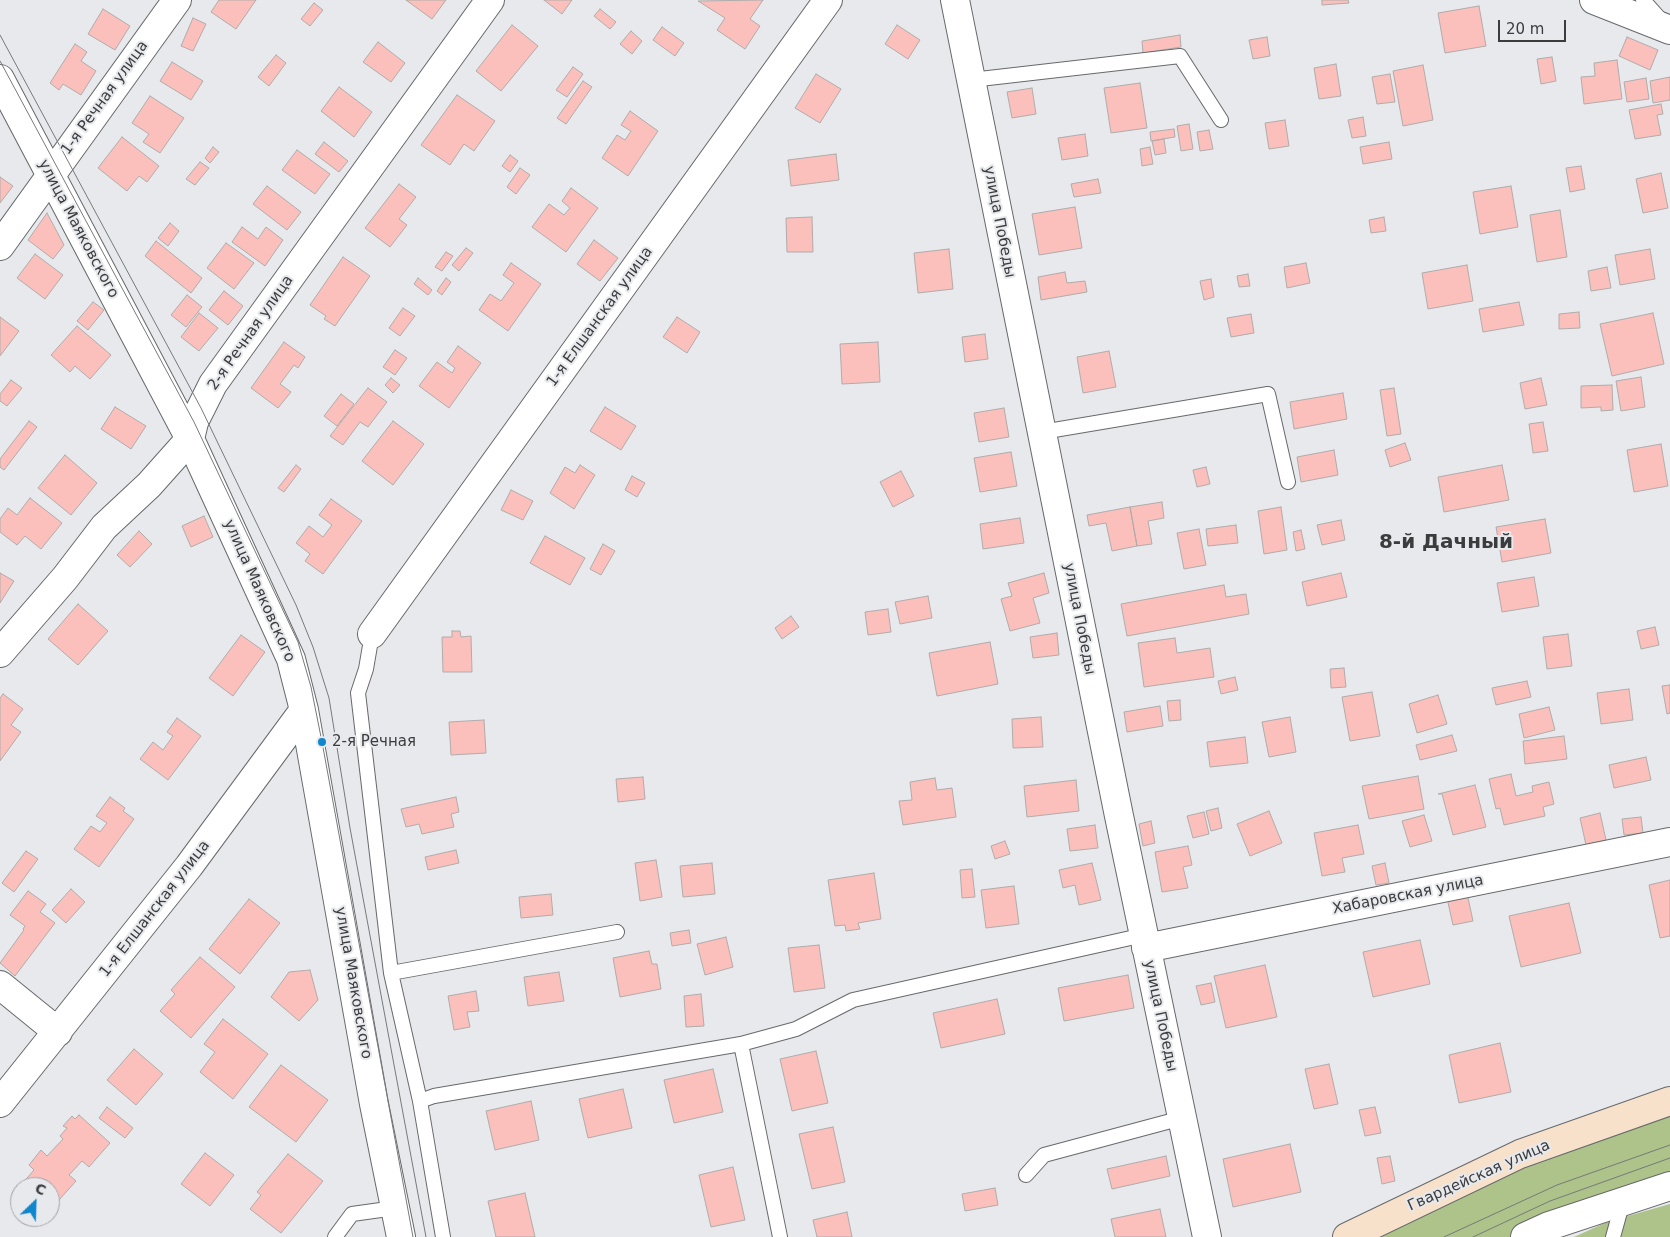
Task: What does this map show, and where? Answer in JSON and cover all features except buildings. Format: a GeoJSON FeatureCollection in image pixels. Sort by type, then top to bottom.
{"type":"FeatureCollection","features":[{"type":"Feature","properties":{"kind":"main road","name":"Гвардейская улица"},"geometry":{"type":"LineString","coordinates":[[1347,1237],[1520,1154],[1670,1101]]}},
{"type":"Feature","properties":{"kind":"street","name":"1-я Речная улица"},"geometry":{"type":"LineString","coordinates":[[0,246],[177,0]]}},
{"type":"Feature","properties":{"kind":"street","name":"2-я Речная улица"},"geometry":{"type":"LineString","coordinates":[[0,653],[65,578],[104,527],[150,485],[190,439],[194,422],[213,384],[490,0]]}},
{"type":"Feature","properties":{"kind":"street","name":"1-я Елшанская улица"},"geometry":{"type":"LineString","coordinates":[[372,634],[828,0]]}},
{"type":"Feature","properties":{"kind":"street","name":"улица Победы"},"geometry":{"type":"LineString","coordinates":[[955,0],[1145,941],[1207,1237]]}},
{"type":"Feature","properties":{"kind":"street"},"geometry":{"type":"LineString","coordinates":[[1594,0],[1670,30]]}},
{"type":"Feature","properties":{"kind":"street","name":"улица Маяковского"},"geometry":{"type":"LineString","coordinates":[[0,79],[50,177],[190,439],[291,659],[304,710],[374,1104],[401,1237]]}},
{"type":"Feature","properties":{"kind":"street","name":"1-я Елшанская улица"},"geometry":{"type":"LineString","coordinates":[[0,1103],[189,866],[304,710]]}},
{"type":"Feature","properties":{"kind":"street","name":"Хабаровская улица"},"geometry":{"type":"LineString","coordinates":[[1145,941],[1670,842]]}},
{"type":"Feature","properties":{"kind":"street"},"geometry":{"type":"LineString","coordinates":[[0,985],[58,1032]]}},
{"type":"Feature","properties":{"kind":"street"},"geometry":{"type":"LineString","coordinates":[[1525,1237],[1548,1226],[1670,1186]]}},
{"type":"Feature","properties":{"kind":"lane"},"geometry":{"type":"LineString","coordinates":[[1643,0],[1670,30]]}},
{"type":"Feature","properties":{"kind":"lane"},"geometry":{"type":"LineString","coordinates":[[971,80],[1180,56],[1221,120]]}},
{"type":"Feature","properties":{"kind":"lane"},"geometry":{"type":"LineString","coordinates":[[1042,432],[1268,394],[1288,482]]}},
{"type":"Feature","properties":{"kind":"lane"},"geometry":{"type":"LineString","coordinates":[[372,634],[366,669],[358,693],[392,973],[420,1101],[443,1237]]}},
{"type":"Feature","properties":{"kind":"lane"},"geometry":{"type":"LineString","coordinates":[[392,973],[617,932]]}},
{"type":"Feature","properties":{"kind":"lane"},"geometry":{"type":"LineString","coordinates":[[420,1101],[434,1096],[741,1044],[796,1030],[853,1000],[1145,941]]}},
{"type":"Feature","properties":{"kind":"lane"},"geometry":{"type":"LineString","coordinates":[[741,1044],[780,1237]]}},
{"type":"Feature","properties":{"kind":"lane"},"geometry":{"type":"LineString","coordinates":[[1026,1175],[1044,1155],[1182,1118]]}},
{"type":"Feature","properties":{"kind":"lane"},"geometry":{"type":"LineString","coordinates":[[1612,1237],[1624,1201]]}},
{"type":"Feature","properties":{"kind":"lane"},"geometry":{"type":"LineString","coordinates":[[335,1237],[352,1214],[395,1208]]}},
{"type":"Feature","properties":{"kind":"green space"},"geometry":{"type":"Polygon","coordinates":[[[1670,1113],[1670,1185],[1534,1237],[1371,1237],[1528,1164],[1670,1113]]]}},
{"type":"Feature","properties":{"kind":"green space"},"geometry":{"type":"Polygon","coordinates":[[[1670,1204],[1670,1237],[1574,1237],[1607,1222],[1670,1204]]]}},
{"type":"Feature","properties":{"kind":"tram line"},"geometry":{"type":"LineString","coordinates":[[0,35],[201,408],[296,605],[313,647],[329,698],[350,828],[426,1237]]}},
{"type":"Feature","properties":{"kind":"tram line"},"geometry":{"type":"LineString","coordinates":[[0,61],[194,422],[298,642],[311,687],[322,742],[413,1237]]}},
{"type":"Feature","properties":{"kind":"tram line"},"geometry":{"type":"LineString","coordinates":[[1444,1237],[1557,1185],[1670,1145]]}},
{"type":"Feature","properties":{"kind":"tram line"},"geometry":{"type":"LineString","coordinates":[[1473,1237],[1550,1201],[1670,1158]]}},
{"type":"Feature","properties":{"kind":"place","name":"2-я Речная"},"geometry":{"type":"Point","coordinates":[322,742]}},
{"type":"Feature","properties":{"kind":"district","name":"8-й Дачный"},"geometry":{"type":"Point","coordinates":[1446,543]}}]}
